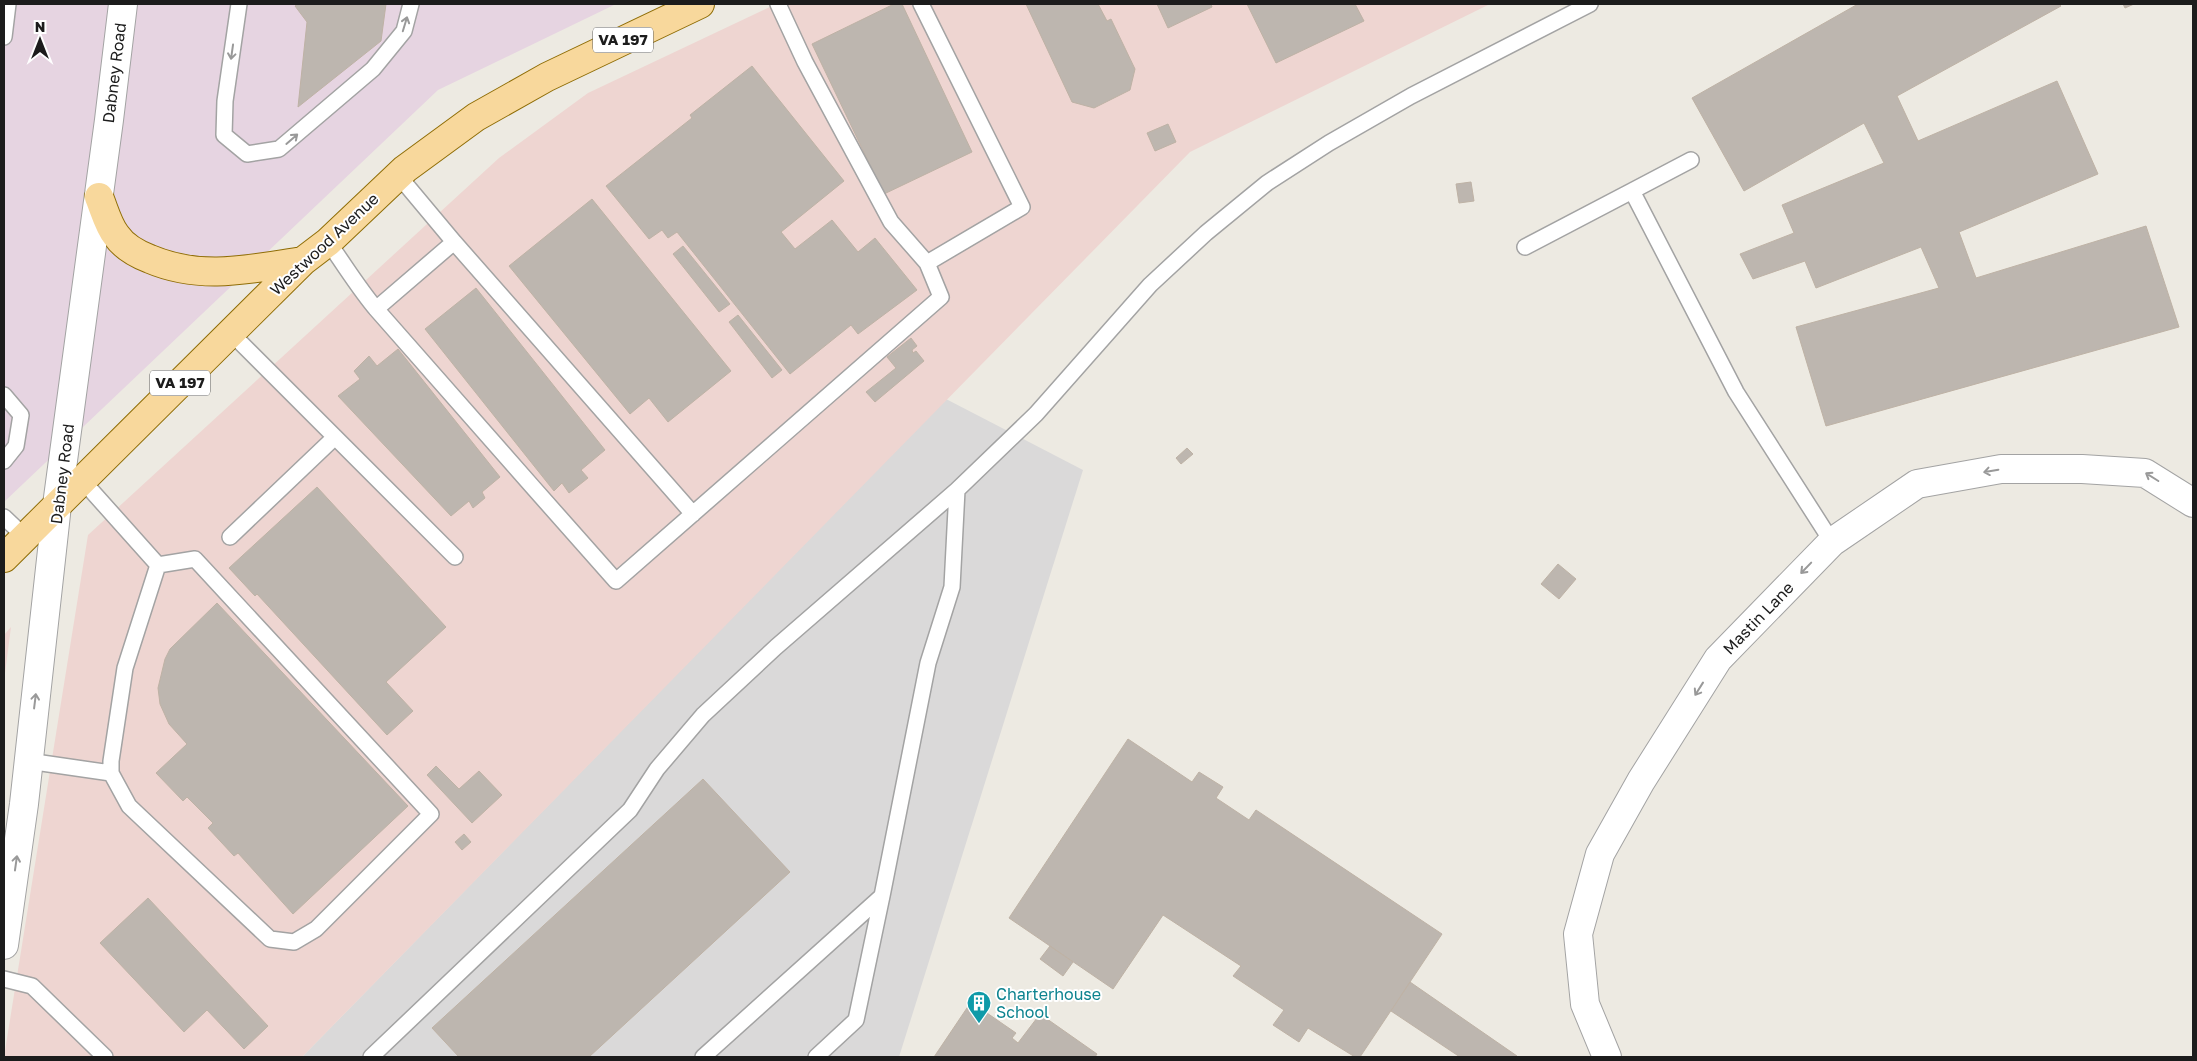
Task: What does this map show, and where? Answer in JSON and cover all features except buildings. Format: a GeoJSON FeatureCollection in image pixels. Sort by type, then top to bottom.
{"type":"FeatureCollection","features":[{"type":"Feature","properties":{"kind":"main road","name":"Westwood Avenue"},"geometry":{"type":"LineString","coordinates":[[4,558],[303,261],[328,242],[398,175],[476,117],[547,77],[700,4]]}},
{"type":"Feature","properties":{"kind":"main road"},"geometry":{"type":"LineString","coordinates":[[99,197],[116,235],[135,253],[169,267],[192,272],[211,272],[243,270],[303,261]]}},
{"type":"Feature","properties":{"kind":"street","name":"Dabney Road"},"geometry":{"type":"LineString","coordinates":[[4,940],[24,804],[57,505],[123,4]]}},
{"type":"Feature","properties":{"kind":"street","name":"Mastin Lane"},"geometry":{"type":"LineString","coordinates":[[1607,1057],[1585,1004],[1578,934],[1600,854],[1641,780],[1718,659],[1832,542],[1917,484],[2001,469],[2082,469],[2145,473],[2193,503]]}},
{"type":"Feature","properties":{"kind":"lane"},"geometry":{"type":"LineString","coordinates":[[4,37],[8,4]]}},
{"type":"Feature","properties":{"kind":"lane"},"geometry":{"type":"LineString","coordinates":[[239,4],[225,101],[224,135],[247,154],[279,149],[373,70],[404,31],[411,4]]}},
{"type":"Feature","properties":{"kind":"lane"},"geometry":{"type":"LineString","coordinates":[[328,242],[376,309],[396,329],[491,441],[616,581],[941,297],[927,263],[891,222],[814,80],[778,4]]}},
{"type":"Feature","properties":{"kind":"lane"},"geometry":{"type":"LineString","coordinates":[[922,4],[1022,207],[927,263]]}},
{"type":"Feature","properties":{"kind":"lane"},"geometry":{"type":"LineString","coordinates":[[371,1057],[630,810],[657,769],[703,716],[776,647],[957,490],[1036,414],[1150,285],[1206,233],[1267,183],[1329,143],[1411,96],[1590,4]]}},
{"type":"Feature","properties":{"kind":"lane"},"geometry":{"type":"LineString","coordinates":[[1525,247],[1691,160]]}},
{"type":"Feature","properties":{"kind":"lane"},"geometry":{"type":"LineString","coordinates":[[398,175],[454,242],[693,514]]}},
{"type":"Feature","properties":{"kind":"lane"},"geometry":{"type":"LineString","coordinates":[[1632,191],[1736,392],[1832,542]]}},
{"type":"Feature","properties":{"kind":"lane"},"geometry":{"type":"LineString","coordinates":[[376,309],[454,242]]}},
{"type":"Feature","properties":{"kind":"lane"},"geometry":{"type":"LineString","coordinates":[[231,332],[455,557]]}},
{"type":"Feature","properties":{"kind":"lane"},"geometry":{"type":"LineString","coordinates":[[4,395],[21,415],[16,446],[4,461]]}},
{"type":"Feature","properties":{"kind":"lane"},"geometry":{"type":"LineString","coordinates":[[230,537],[335,437]]}},
{"type":"Feature","properties":{"kind":"lane"},"geometry":{"type":"LineString","coordinates":[[82,480],[158,565]]}},
{"type":"Feature","properties":{"kind":"lane"},"geometry":{"type":"LineString","coordinates":[[816,1057],[856,1020],[928,663],[952,587],[957,490]]}},
{"type":"Feature","properties":{"kind":"lane"},"geometry":{"type":"LineString","coordinates":[[4,516],[25,537]]}},
{"type":"Feature","properties":{"kind":"lane"},"geometry":{"type":"LineString","coordinates":[[195,559],[431,814],[316,929],[294,942],[270,939],[129,806],[111,773],[111,761],[125,668],[158,565],[195,559]]}},
{"type":"Feature","properties":{"kind":"lane"},"geometry":{"type":"LineString","coordinates":[[28,761],[111,773]]}},
{"type":"Feature","properties":{"kind":"lane"},"geometry":{"type":"LineString","coordinates":[[703,1057],[882,896]]}},
{"type":"Feature","properties":{"kind":"lane"},"geometry":{"type":"LineString","coordinates":[[4,980],[32,986],[105,1057]]}},
{"type":"Feature","properties":{"kind":"shaded area"},"geometry":{"type":"Polygon","coordinates":[[[4,4],[616,4],[438,90],[4,502],[4,4]]]}},
{"type":"Feature","properties":{"kind":"shaded area"},"geometry":{"type":"Polygon","coordinates":[[[776,4],[1490,4],[1190,152],[302,1057],[4,1057],[88,535],[499,158],[588,93],[776,4]]]}},
{"type":"Feature","properties":{"kind":"shaded area"},"geometry":{"type":"Polygon","coordinates":[[[946,399],[1083,470],[899,1057],[302,1057],[946,399]]]}},
{"type":"Feature","properties":{"kind":"shaded area"},"geometry":{"type":"Polygon","coordinates":[[[11,627],[4,681],[4,635],[11,627]]]}},
{"type":"Feature","properties":{"kind":"place","name":"Charterhouse School"},"geometry":{"type":"Point","coordinates":[979,1024]}}]}
